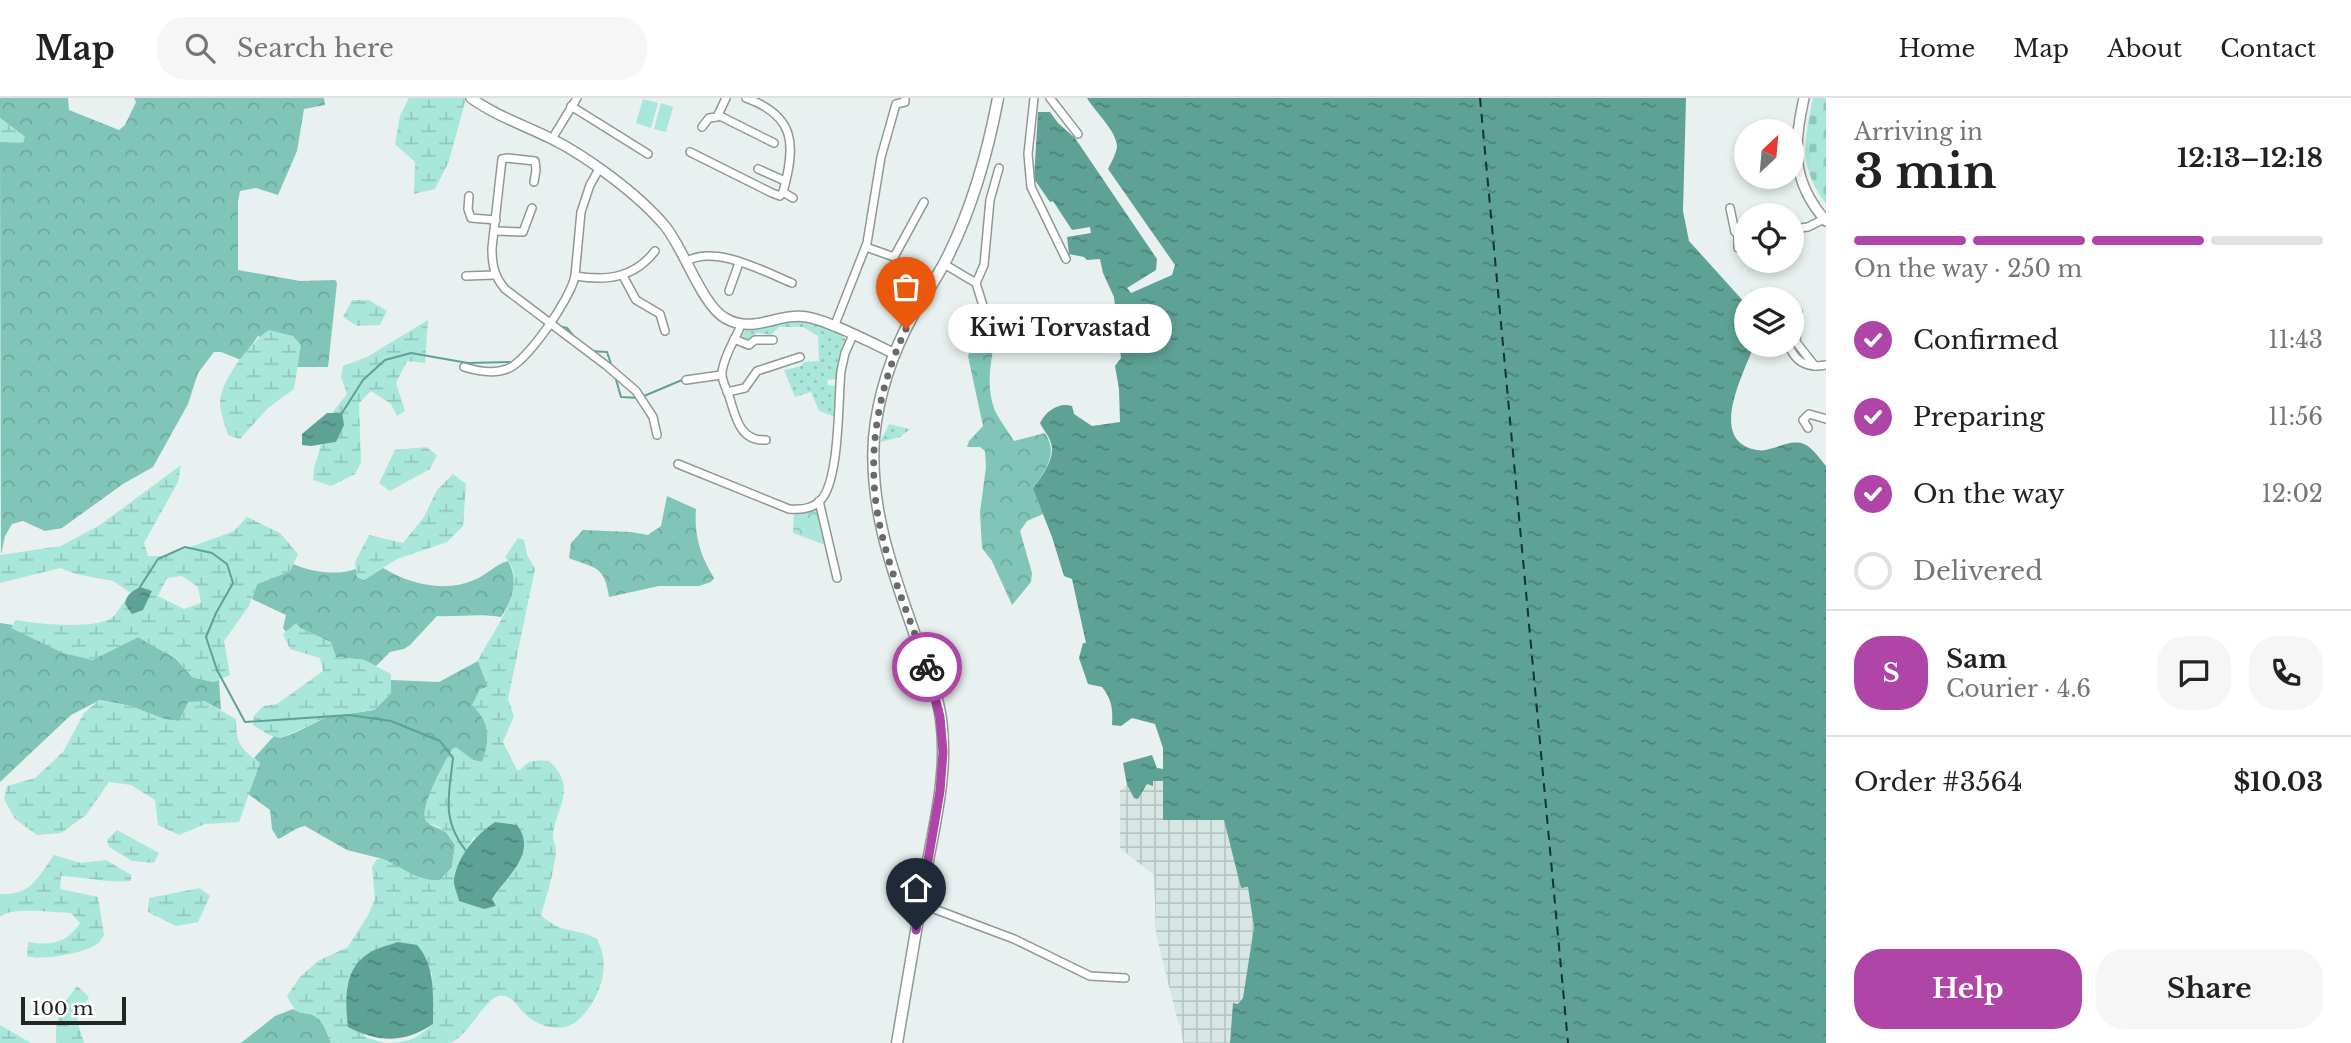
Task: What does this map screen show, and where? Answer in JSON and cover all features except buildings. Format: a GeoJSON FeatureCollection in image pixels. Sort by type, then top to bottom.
{"type":"FeatureCollection","features":[{"type":"Feature","properties":{"kind":"main road"},"geometry":{"type":"LineString","coordinates":[[897,1043],[940,791],[943,739],[937,699],[890,563],[876,504],[875,430],[883,389],[895,354],[910,322],[944,264],[973,196],[998,98]]}},
{"type":"Feature","properties":{"kind":"street"},"geometry":{"type":"LineString","coordinates":[[471,98],[497,115],[552,139],[599,169],[655,215],[672,235],[714,309],[723,318],[741,325],[759,325],[796,316],[816,319],[895,354]]}},
{"type":"Feature","properties":{"kind":"street"},"geometry":{"type":"LineString","coordinates":[[552,139],[577,98]]}},
{"type":"Feature","properties":{"kind":"street"},"geometry":{"type":"LineString","coordinates":[[718,115],[726,98]]}},
{"type":"Feature","properties":{"kind":"street"},"geometry":{"type":"LineString","coordinates":[[690,152],[780,196],[785,181],[789,133],[770,109],[746,98]]}},
{"type":"Feature","properties":{"kind":"street"},"geometry":{"type":"LineString","coordinates":[[835,327],[866,247],[885,139],[896,104],[905,102],[905,98]]}},
{"type":"Feature","properties":{"kind":"street"},"geometry":{"type":"LineString","coordinates":[[1034,98],[1028,154],[1031,187],[1066,259]]}},
{"type":"Feature","properties":{"kind":"street"},"geometry":{"type":"LineString","coordinates":[[1050,98],[1077,134]]}},
{"type":"Feature","properties":{"kind":"street"},"geometry":{"type":"LineString","coordinates":[[1804,98],[1796,133],[1796,160],[1804,187],[1825,220],[1804,228]]}},
{"type":"Feature","properties":{"kind":"street"},"geometry":{"type":"LineString","coordinates":[[571,106],[648,153]]}},
{"type":"Feature","properties":{"kind":"street"},"geometry":{"type":"LineString","coordinates":[[702,127],[709,118],[718,115],[774,143]]}},
{"type":"Feature","properties":{"kind":"street"},"geometry":{"type":"LineString","coordinates":[[534,182],[535,161],[503,158],[500,165],[492,248],[495,275],[505,289],[636,391],[653,417],[657,435]]}},
{"type":"Feature","properties":{"kind":"street"},"geometry":{"type":"LineString","coordinates":[[976,283],[985,265],[990,200],[999,168]]}},
{"type":"Feature","properties":{"kind":"street"},"geometry":{"type":"LineString","coordinates":[[464,367],[495,372],[509,368],[523,358],[550,323],[568,296],[575,276],[583,200],[599,169]]}},
{"type":"Feature","properties":{"kind":"street"},"geometry":{"type":"LineString","coordinates":[[758,169],[785,181]]}},
{"type":"Feature","properties":{"kind":"street"},"geometry":{"type":"LineString","coordinates":[[783,192],[793,198]]}},
{"type":"Feature","properties":{"kind":"street"},"geometry":{"type":"LineString","coordinates":[[468,196],[471,218],[496,220]]}},
{"type":"Feature","properties":{"kind":"street"},"geometry":{"type":"LineString","coordinates":[[866,247],[894,257],[924,202]]}},
{"type":"Feature","properties":{"kind":"street"},"geometry":{"type":"LineString","coordinates":[[495,230],[523,232],[532,208]]}},
{"type":"Feature","properties":{"kind":"street"},"geometry":{"type":"LineString","coordinates":[[1730,208],[1734,229]]}},
{"type":"Feature","properties":{"kind":"street"},"geometry":{"type":"LineString","coordinates":[[575,276],[599,279],[623,276],[647,262],[655,251]]}},
{"type":"Feature","properties":{"kind":"street"},"geometry":{"type":"LineString","coordinates":[[687,261],[699,255],[710,255],[792,283]]}},
{"type":"Feature","properties":{"kind":"street"},"geometry":{"type":"LineString","coordinates":[[729,291],[739,263]]}},
{"type":"Feature","properties":{"kind":"street"},"geometry":{"type":"LineString","coordinates":[[944,264],[976,283],[987,318]]}},
{"type":"Feature","properties":{"kind":"street"},"geometry":{"type":"LineString","coordinates":[[466,276],[495,275]]}},
{"type":"Feature","properties":{"kind":"street"},"geometry":{"type":"LineString","coordinates":[[623,276],[636,300],[660,314],[665,331]]}},
{"type":"Feature","properties":{"kind":"street"},"geometry":{"type":"LineString","coordinates":[[741,325],[721,375],[737,423],[743,432],[766,440]]}},
{"type":"Feature","properties":{"kind":"street"},"geometry":{"type":"LineString","coordinates":[[678,464],[789,509],[808,508],[820,501],[832,482],[841,371],[853,335]]}},
{"type":"Feature","properties":{"kind":"street"},"geometry":{"type":"LineString","coordinates":[[734,339],[749,345],[755,340],[773,340]]}},
{"type":"Feature","properties":{"kind":"street"},"geometry":{"type":"LineString","coordinates":[[1804,352],[1815,366]]}},
{"type":"Feature","properties":{"kind":"street"},"geometry":{"type":"LineString","coordinates":[[727,392],[745,388],[757,370],[800,357]]}},
{"type":"Feature","properties":{"kind":"street"},"geometry":{"type":"LineString","coordinates":[[1794,357],[1802,363],[1826,365]]}},
{"type":"Feature","properties":{"kind":"street"},"geometry":{"type":"LineString","coordinates":[[686,380],[721,375]]}},
{"type":"Feature","properties":{"kind":"street"},"geometry":{"type":"LineString","coordinates":[[1808,428],[1803,420],[1810,414],[1826,419]]}},
{"type":"Feature","properties":{"kind":"street"},"geometry":{"type":"LineString","coordinates":[[820,501],[836,578]]}},
{"type":"Feature","properties":{"kind":"street"},"geometry":{"type":"LineString","coordinates":[[921,904],[996,932],[1090,976],[1125,978]]}},
{"type":"Feature","properties":{"kind":"shaded area"},"geometry":{"type":"Polygon","coordinates":[[[1153,781],[1163,781],[1163,820],[1224,820],[1241,887],[1248,886],[1254,927],[1243,999],[1238,1004],[1234,1003],[1230,1043],[1183,1043],[1156,934],[1154,875],[1120,848],[1120,790],[1127,785],[1134,798],[1153,781]]]}},
{"type":"Feature","properties":{"kind":"green space"},"geometry":{"type":"Polygon","coordinates":[[[0,98],[68,98],[69,110],[119,130],[125,125],[136,102],[134,98],[324,98],[325,105],[304,109],[297,151],[278,195],[256,188],[240,191],[238,270],[300,281],[335,280],[337,283],[328,367],[296,367],[299,354],[258,336],[241,360],[214,352],[198,373],[188,404],[153,467],[123,484],[62,528],[45,531],[23,521],[12,524],[5,536],[1,555],[0,142],[25,137],[0,118],[0,98]]]}},
{"type":"Feature","properties":{"kind":"green space"},"geometry":{"type":"Polygon","coordinates":[[[409,98],[466,98],[449,161],[435,189],[414,194],[415,162],[395,144],[400,116],[409,98]]]}},
{"type":"Feature","properties":{"kind":"green space"},"geometry":{"type":"Polygon","coordinates":[[[1813,98],[1826,98],[1826,204],[1807,165],[1807,127],[1813,98]]]}},
{"type":"Feature","properties":{"kind":"green space"},"geometry":{"type":"Polygon","coordinates":[[[643,99],[658,103],[651,128],[636,123],[643,99]]]}},
{"type":"Feature","properties":{"kind":"green space"},"geometry":{"type":"Polygon","coordinates":[[[661,103],[673,107],[666,132],[654,129],[661,103]]]}},
{"type":"Feature","properties":{"kind":"green space"},"geometry":{"type":"Polygon","coordinates":[[[0,118],[25,137],[23,143],[0,142],[0,118]]]}},
{"type":"Feature","properties":{"kind":"green space"},"geometry":{"type":"Polygon","coordinates":[[[352,300],[369,300],[387,311],[380,325],[357,326],[343,317],[352,300]]]}},
{"type":"Feature","properties":{"kind":"green space"},"geometry":{"type":"Polygon","coordinates":[[[987,303],[997,315],[1000,329],[997,330],[990,369],[991,399],[995,411],[1014,441],[1045,433],[1051,448],[1049,462],[1033,489],[1043,514],[1027,521],[1020,531],[1032,573],[1031,582],[1012,605],[992,561],[982,548],[980,512],[986,467],[985,451],[980,447],[967,447],[983,426],[968,356],[987,303]]]}},
{"type":"Feature","properties":{"kind":"green space"},"geometry":{"type":"Polygon","coordinates":[[[802,319],[847,340],[836,379],[827,380],[828,385],[837,386],[835,417],[819,411],[811,392],[795,397],[784,370],[801,366],[804,362],[819,361],[818,336],[803,327],[779,327],[771,335],[757,333],[746,342],[741,336],[745,330],[802,319]]]}},
{"type":"Feature","properties":{"kind":"green space"},"geometry":{"type":"Polygon","coordinates":[[[428,320],[425,363],[407,361],[396,383],[405,411],[397,416],[391,404],[371,391],[359,403],[361,462],[355,474],[331,486],[313,480],[321,445],[336,442],[342,413],[332,413],[347,394],[341,377],[343,366],[367,357],[428,320]]]}},
{"type":"Feature","properties":{"kind":"green space"},"geometry":{"type":"Polygon","coordinates":[[[269,330],[293,336],[301,345],[294,389],[268,408],[240,439],[228,435],[221,410],[221,393],[238,362],[269,330]]]}},
{"type":"Feature","properties":{"kind":"green space"},"geometry":{"type":"Polygon","coordinates":[[[889,424],[910,429],[900,437],[880,442],[889,424]]]}},
{"type":"Feature","properties":{"kind":"green space"},"geometry":{"type":"Polygon","coordinates":[[[426,447],[437,455],[430,469],[390,491],[379,483],[395,450],[426,447]]]}},
{"type":"Feature","properties":{"kind":"green space"},"geometry":{"type":"Polygon","coordinates":[[[181,465],[178,482],[144,543],[148,556],[166,556],[234,531],[247,517],[280,533],[298,554],[290,571],[257,584],[249,606],[224,641],[230,675],[213,682],[192,677],[175,658],[138,637],[92,660],[63,653],[11,628],[16,620],[66,625],[105,621],[113,617],[126,599],[125,604],[140,587],[131,593],[113,581],[60,568],[0,583],[0,555],[61,546],[100,525],[181,465]],[[182,576],[167,578],[158,596],[184,609],[201,603],[198,587],[182,576]]]}},
{"type":"Feature","properties":{"kind":"green space"},"geometry":{"type":"Polygon","coordinates":[[[453,474],[466,484],[463,526],[447,542],[397,559],[364,580],[357,577],[355,562],[369,535],[403,543],[424,517],[437,490],[453,474]]]}},
{"type":"Feature","properties":{"kind":"green space"},"geometry":{"type":"Polygon","coordinates":[[[667,496],[696,509],[699,545],[714,578],[711,582],[699,586],[659,586],[609,597],[601,573],[569,558],[571,543],[583,530],[648,535],[661,526],[667,496]]]}},
{"type":"Feature","properties":{"kind":"green space"},"geometry":{"type":"Polygon","coordinates":[[[819,509],[828,546],[793,533],[794,512],[819,509]]]}},
{"type":"Feature","properties":{"kind":"green space"},"geometry":{"type":"Polygon","coordinates":[[[518,538],[524,540],[527,555],[535,569],[508,699],[514,716],[503,742],[517,770],[533,761],[549,761],[563,780],[564,789],[553,836],[556,851],[554,867],[541,915],[555,926],[597,939],[603,959],[600,986],[585,1012],[577,1021],[564,1027],[550,1027],[536,1022],[511,999],[499,996],[488,1004],[464,1033],[450,1043],[385,1043],[411,1039],[433,1024],[432,973],[360,961],[347,986],[365,1037],[384,1043],[331,1043],[320,1020],[299,1012],[287,996],[300,977],[318,961],[348,947],[375,899],[372,867],[377,859],[383,859],[416,876],[431,880],[439,880],[452,867],[455,845],[444,831],[426,821],[425,807],[452,749],[456,747],[473,760],[482,762],[485,753],[487,731],[482,718],[472,705],[480,689],[488,687],[478,661],[503,617],[512,593],[513,571],[505,557],[518,538]],[[474,837],[456,874],[459,900],[484,909],[496,906],[492,899],[516,868],[474,837]]]}},
{"type":"Feature","properties":{"kind":"green space"},"geometry":{"type":"Polygon","coordinates":[[[508,561],[514,583],[509,603],[501,617],[437,616],[410,645],[390,652],[376,666],[364,660],[336,657],[330,642],[296,624],[286,632],[283,628],[286,615],[252,599],[257,584],[290,571],[293,564],[324,572],[356,569],[357,577],[364,580],[383,568],[427,585],[451,586],[474,580],[508,561]]]}},
{"type":"Feature","properties":{"kind":"green space"},"geometry":{"type":"Polygon","coordinates":[[[0,623],[13,625],[12,627],[92,660],[138,637],[175,658],[192,677],[213,682],[219,680],[221,710],[204,701],[179,721],[165,720],[131,706],[100,700],[71,715],[0,782],[0,623]]]}},
{"type":"Feature","properties":{"kind":"green space"},"geometry":{"type":"Polygon","coordinates":[[[296,623],[300,628],[331,642],[336,657],[364,660],[391,674],[391,693],[374,710],[327,717],[281,738],[269,735],[253,725],[254,716],[263,706],[277,704],[323,671],[320,658],[290,649],[283,634],[296,623]]]}},
{"type":"Feature","properties":{"kind":"green space"},"geometry":{"type":"Polygon","coordinates":[[[478,661],[488,687],[484,688],[473,705],[486,725],[488,738],[485,753],[482,762],[473,760],[454,748],[437,777],[429,824],[446,832],[455,845],[452,867],[445,877],[439,880],[420,879],[383,859],[347,850],[305,826],[278,839],[272,829],[270,810],[248,794],[260,763],[254,758],[274,736],[281,738],[327,717],[374,710],[391,693],[391,680],[439,682],[478,661]]]}},
{"type":"Feature","properties":{"kind":"green space"},"geometry":{"type":"Polygon","coordinates":[[[99,700],[131,706],[165,719],[179,721],[188,702],[204,701],[236,719],[241,745],[260,763],[239,822],[205,824],[179,835],[158,825],[155,800],[131,785],[109,782],[86,815],[61,833],[37,835],[15,819],[4,799],[7,786],[35,778],[63,752],[84,713],[99,700]]]}},
{"type":"Feature","properties":{"kind":"green space"},"geometry":{"type":"Polygon","coordinates":[[[117,830],[159,853],[154,863],[132,861],[109,847],[107,840],[117,830]]]}},
{"type":"Feature","properties":{"kind":"green space"},"geometry":{"type":"Polygon","coordinates":[[[54,855],[81,863],[106,860],[131,875],[131,881],[61,876],[60,889],[98,897],[104,935],[97,944],[73,953],[42,958],[27,956],[28,942],[58,942],[70,935],[80,923],[71,913],[23,911],[0,917],[0,894],[19,892],[33,884],[54,855]]]}},
{"type":"Feature","properties":{"kind":"green space"},"geometry":{"type":"Polygon","coordinates":[[[200,888],[210,896],[198,922],[176,926],[148,912],[149,898],[200,888]]]}},
{"type":"Feature","properties":{"kind":"green space"},"geometry":{"type":"Polygon","coordinates":[[[77,986],[89,997],[77,1020],[84,1043],[56,1043],[60,1012],[77,986]]]}},
{"type":"Feature","properties":{"kind":"green space"},"geometry":{"type":"Polygon","coordinates":[[[293,1009],[318,1018],[331,1043],[241,1043],[275,1016],[293,1009]]]}},
{"type":"Feature","properties":{"kind":"green space"},"geometry":{"type":"Polygon","coordinates":[[[0,1025],[31,1043],[0,1043],[0,1025]]]}},
{"type":"Feature","properties":{"kind":"water"},"geometry":{"type":"Polygon","coordinates":[[[1087,98],[1686,98],[1683,211],[1689,241],[1734,291],[1734,357],[1749,357],[1733,404],[1733,433],[1742,444],[1757,450],[1792,443],[1804,444],[1813,450],[1826,466],[1826,1043],[1230,1043],[1233,1003],[1238,1004],[1243,998],[1254,927],[1248,887],[1241,888],[1224,820],[1163,820],[1163,781],[1153,781],[1153,786],[1147,784],[1138,799],[1134,798],[1127,785],[1123,763],[1152,755],[1157,768],[1163,769],[1163,748],[1155,724],[1132,718],[1121,726],[1112,725],[1108,696],[1102,687],[1088,684],[1079,658],[1083,643],[1086,643],[1072,579],[1064,576],[1033,489],[1051,455],[1050,440],[1040,423],[1049,411],[1067,405],[1072,406],[1074,414],[1092,426],[1120,422],[1115,366],[1121,358],[1114,297],[1100,259],[1087,260],[1069,254],[1067,237],[1091,233],[1090,227],[1072,230],[1034,179],[1038,112],[1050,112],[1075,138],[1157,259],[1156,270],[1127,288],[1131,293],[1172,275],[1175,265],[1108,169],[1117,147],[1110,128],[1087,98]]]}},
{"type":"Feature","properties":{"kind":"water"},"geometry":{"type":"Polygon","coordinates":[[[327,413],[342,413],[344,425],[336,442],[302,445],[302,434],[327,413]]]}},
{"type":"Feature","properties":{"kind":"water"},"geometry":{"type":"Polygon","coordinates":[[[140,587],[152,591],[143,610],[132,614],[125,604],[130,594],[140,587]]]}},
{"type":"Feature","properties":{"kind":"water"},"geometry":{"type":"Polygon","coordinates":[[[495,822],[517,825],[523,835],[524,845],[518,864],[492,899],[496,906],[484,909],[459,901],[454,879],[469,846],[495,822]]]}},
{"type":"Feature","properties":{"kind":"water"},"geometry":{"type":"Polygon","coordinates":[[[398,942],[417,945],[428,962],[432,982],[433,1024],[412,1035],[392,1039],[370,1036],[348,1027],[348,985],[355,966],[371,952],[398,942]]]}},
{"type":"Feature","properties":{"kind":"waterway"},"geometry":{"type":"LineString","coordinates":[[563,327],[576,339]]}},
{"type":"Feature","properties":{"kind":"waterway"},"geometry":{"type":"LineString","coordinates":[[590,351],[607,352],[611,364]]}},
{"type":"Feature","properties":{"kind":"waterway"},"geometry":{"type":"LineString","coordinates":[[342,413],[363,380],[385,360],[411,353],[468,363],[513,362]]}},
{"type":"Feature","properties":{"kind":"waterway"},"geometry":{"type":"LineString","coordinates":[[615,376],[621,397],[639,398]]}},
{"type":"Feature","properties":{"kind":"waterway"},"geometry":{"type":"LineString","coordinates":[[644,396],[682,380]]}},
{"type":"Feature","properties":{"kind":"waterway"},"geometry":{"type":"LineString","coordinates":[[140,587],[158,559],[185,547],[212,553],[227,564],[233,583],[206,637],[217,670],[245,722],[349,715],[391,721],[440,741],[453,758],[450,818],[466,851]]}},
{"type":"Feature","properties":{"kind":"ferry route"},"geometry":{"type":"LineString","coordinates":[[1480,98],[1568,1043]]}},
{"type":"Feature","properties":{"kind":"way so far"},"geometry":{"type":"LineString","coordinates":[[906,329],[888,373],[879,407],[874,438],[875,491],[884,545],[927,667]]}},
{"type":"Feature","properties":{"kind":"place","name":"Kiwi Torvastad"},"geometry":{"type":"Point","coordinates":[906,329]}},
{"type":"Feature","properties":{"kind":"route"},"geometry":{"type":"LineString","coordinates":[[916,930],[940,791],[943,752],[937,699],[927,667]]}}]}
